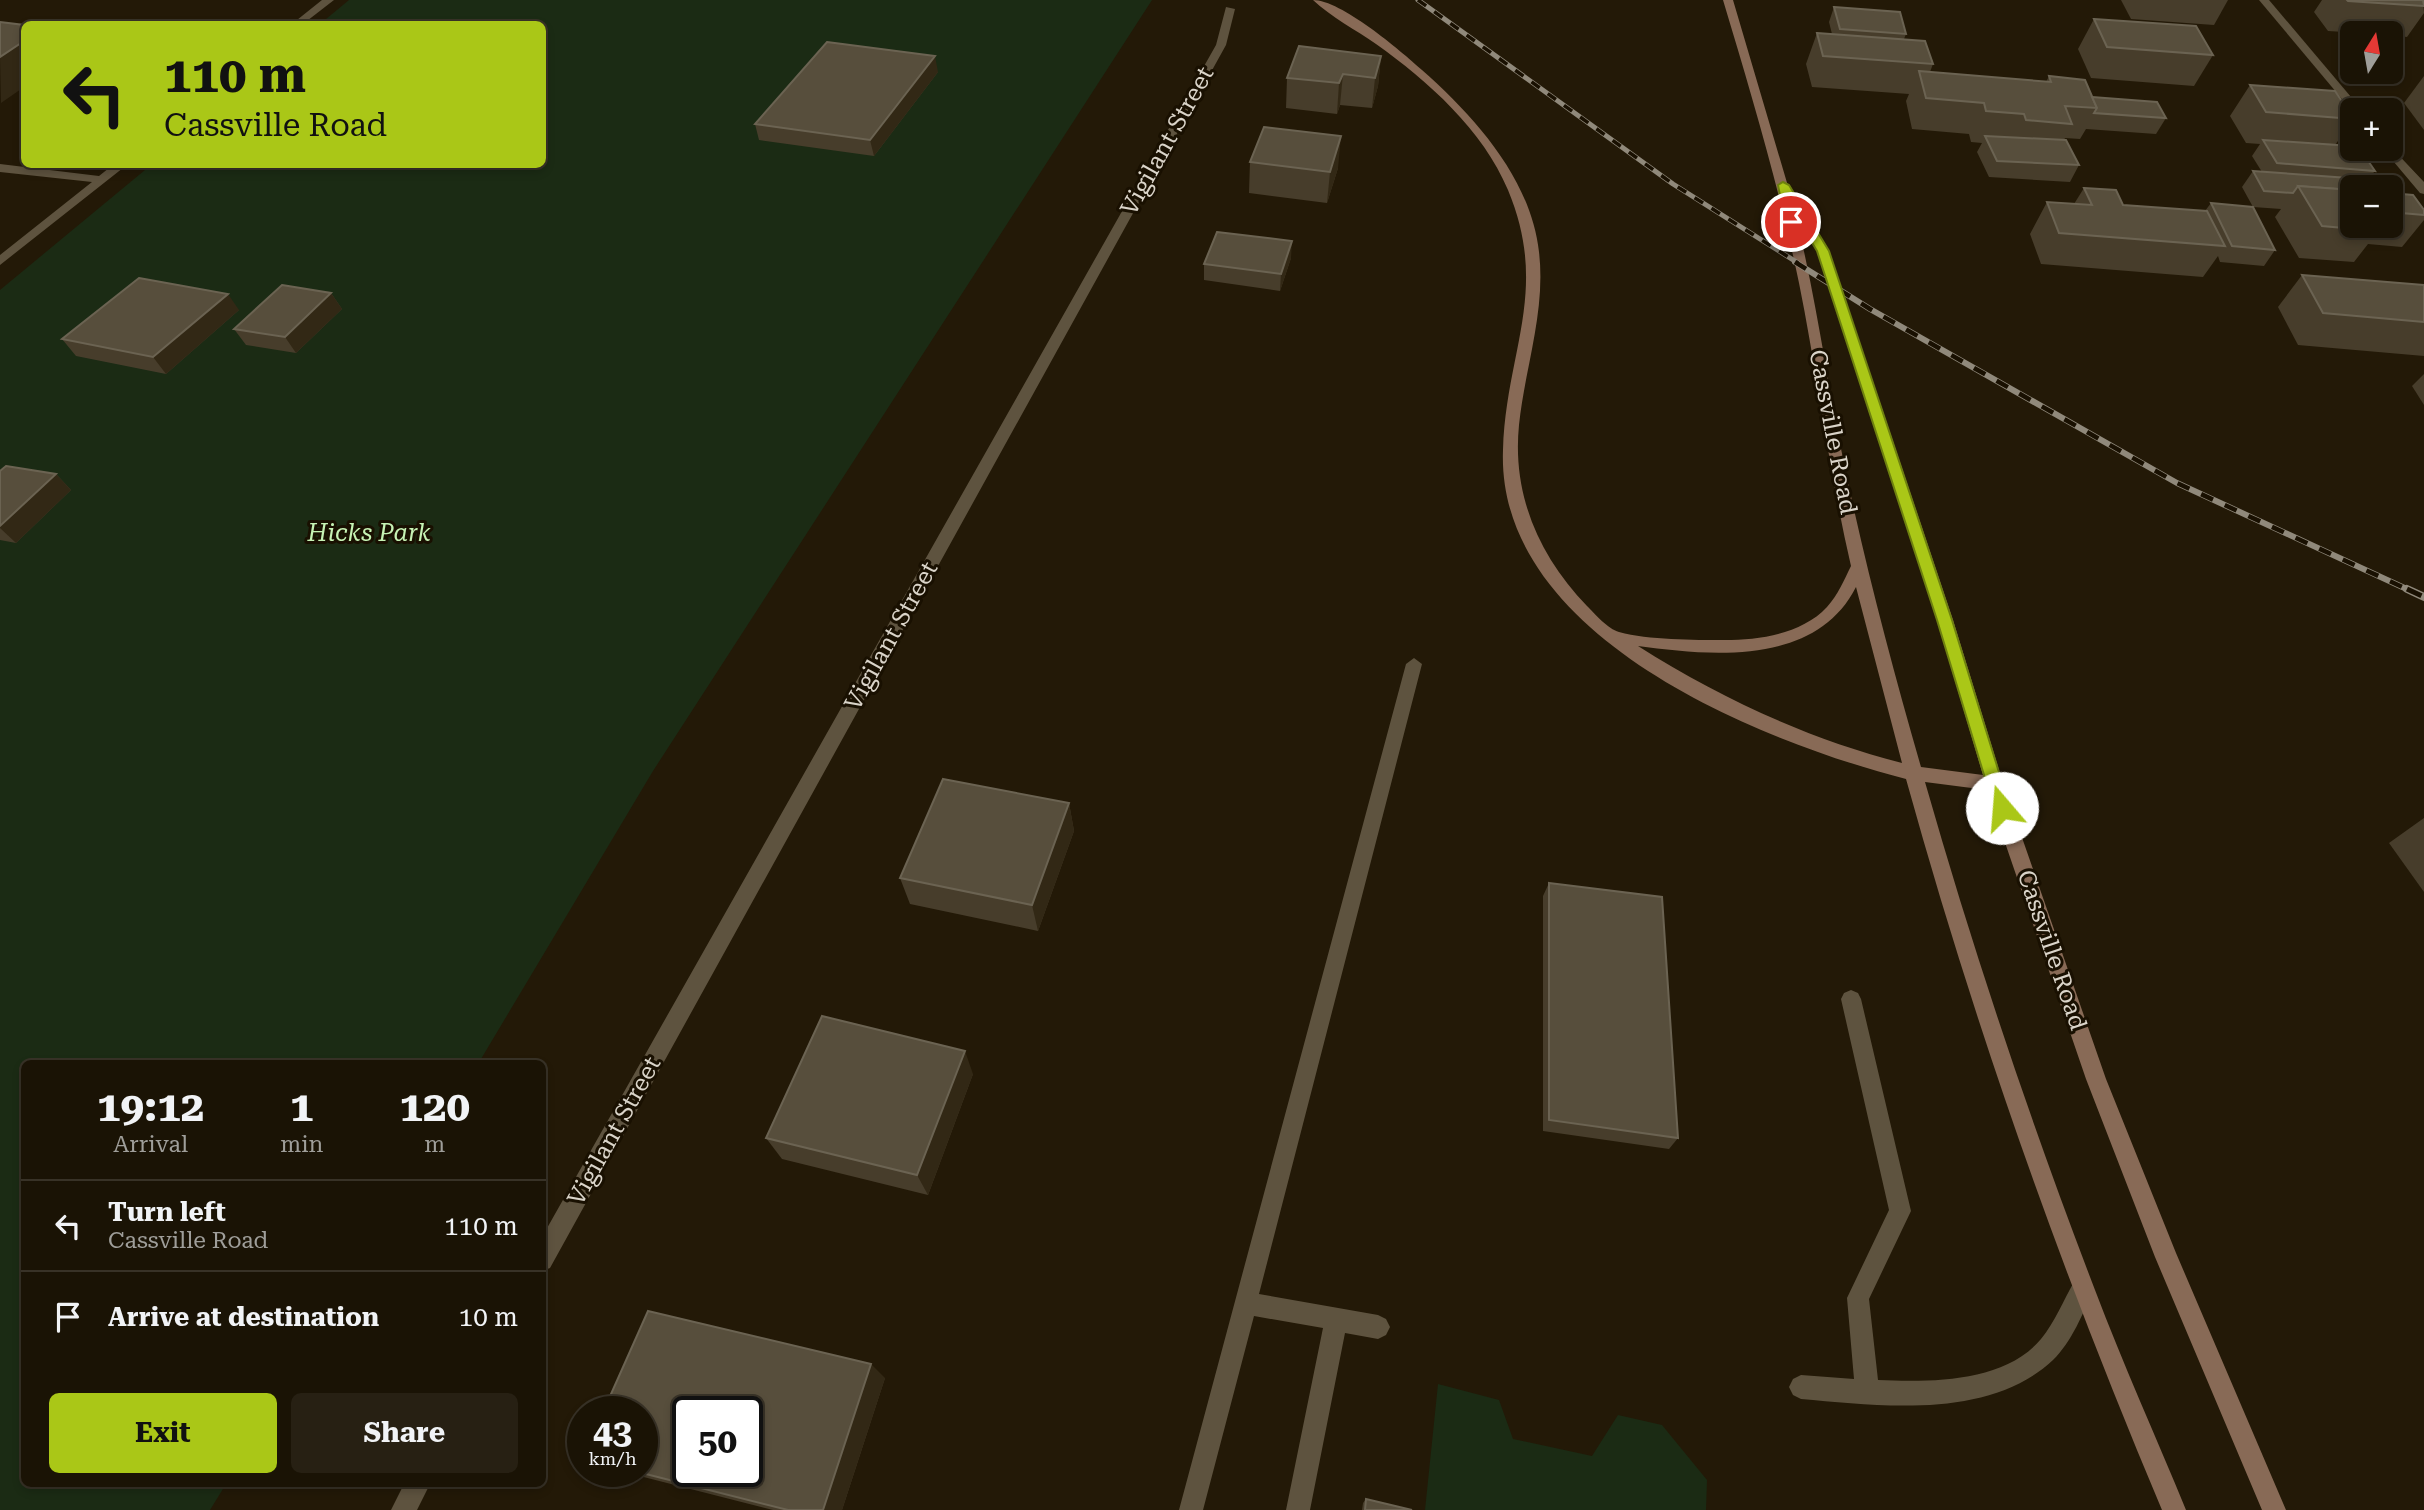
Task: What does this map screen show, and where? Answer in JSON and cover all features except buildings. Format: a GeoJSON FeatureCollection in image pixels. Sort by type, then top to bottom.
{"type":"FeatureCollection","features":[{"type":"Feature","properties":{"kind":"main road"},"geometry":{"type":"LineString","coordinates":[[1318,0],[1433,84],[1465,116],[1507,174],[1528,227],[1532,255],[1527,335],[1510,453],[1519,506],[1531,538],[1561,590],[1615,637],[1703,693],[1759,720],[1822,747],[1913,773],[1994,783]]}},
{"type":"Feature","properties":{"kind":"main road","name":"Cassville Road"},"geometry":{"type":"LineString","coordinates":[[1728,0],[1783,185],[1860,564],[1913,773],[2002,1070],[2113,1373],[2174,1510]]}},
{"type":"Feature","properties":{"kind":"main road","name":"Cassville Road"},"geometry":{"type":"LineString","coordinates":[[1783,185],[1823,251],[1945,620],[1994,783],[2096,1079],[2166,1257],[2274,1510]]}},
{"type":"Feature","properties":{"kind":"main road"},"geometry":{"type":"LineString","coordinates":[[1615,637],[1669,644],[1735,645],[1764,643],[1794,636],[1831,614],[1860,564]]}},
{"type":"Feature","properties":{"kind":"street"},"geometry":{"type":"LineString","coordinates":[[301,21],[329,0]]}},
{"type":"Feature","properties":{"kind":"street"},"geometry":{"type":"LineString","coordinates":[[2264,0],[2347,98]]}},
{"type":"Feature","properties":{"kind":"street","name":"Vigilant Street"},"geometry":{"type":"LineString","coordinates":[[546,1253],[1221,45],[1230,9]]}},
{"type":"Feature","properties":{"kind":"street"},"geometry":{"type":"LineString","coordinates":[[2399,161],[2424,190]]}},
{"type":"Feature","properties":{"kind":"street"},"geometry":{"type":"LineString","coordinates":[[0,168],[103,180]]}},
{"type":"Feature","properties":{"kind":"street"},"geometry":{"type":"LineString","coordinates":[[0,261],[117,168]]}},
{"type":"Feature","properties":{"kind":"street"},"geometry":{"type":"LineString","coordinates":[[1191,1510],[1414,664]]}},
{"type":"Feature","properties":{"kind":"street"},"geometry":{"type":"LineString","coordinates":[[1851,999],[1900,1211],[1858,1298],[1867,1392]]}},
{"type":"Feature","properties":{"kind":"street"},"geometry":{"type":"LineString","coordinates":[[1801,1387],[1894,1395],[1966,1387],[2012,1376],[2047,1351],[2082,1290]]}},
{"type":"Feature","properties":{"kind":"street"},"geometry":{"type":"LineString","coordinates":[[1245,1303],[1378,1326]]}},
{"type":"Feature","properties":{"kind":"street"},"geometry":{"type":"LineString","coordinates":[[1298,1510],[1336,1320]]}},
{"type":"Feature","properties":{"kind":"street"},"geometry":{"type":"LineString","coordinates":[[403,1510],[416,1487]]}},
{"type":"Feature","properties":{"kind":"green space","name":"Hicks Park"},"geometry":{"type":"Polygon","coordinates":[[[349,0],[1152,0],[653,771],[480,1060],[21,1060],[21,1487],[224,1487],[210,1510],[0,1510],[0,290],[147,168],[546,168],[546,21],[324,21],[349,0]]]}},
{"type":"Feature","properties":{"kind":"green space"},"geometry":{"type":"Polygon","coordinates":[[[1438,1384],[1499,1400],[1513,1439],[1592,1456],[1618,1415],[1662,1425],[1707,1480],[1706,1510],[1425,1510],[1438,1384]]]}},
{"type":"Feature","properties":{"kind":"railway"},"geometry":{"type":"LineString","coordinates":[[1418,0],[1673,184],[1798,263]]}},
{"type":"Feature","properties":{"kind":"railway"},"geometry":{"type":"LineString","coordinates":[[1795,262],[1870,309],[2177,483],[2411,591]]}},
{"type":"Feature","properties":{"kind":"railway"},"geometry":{"type":"LineString","coordinates":[[2407,589],[2424,597]]}},
{"type":"Feature","properties":{"kind":"route"},"geometry":{"type":"LineString","coordinates":[[1791,222],[1783,185],[1823,251],[1945,620],[2002,808]]}}]}
